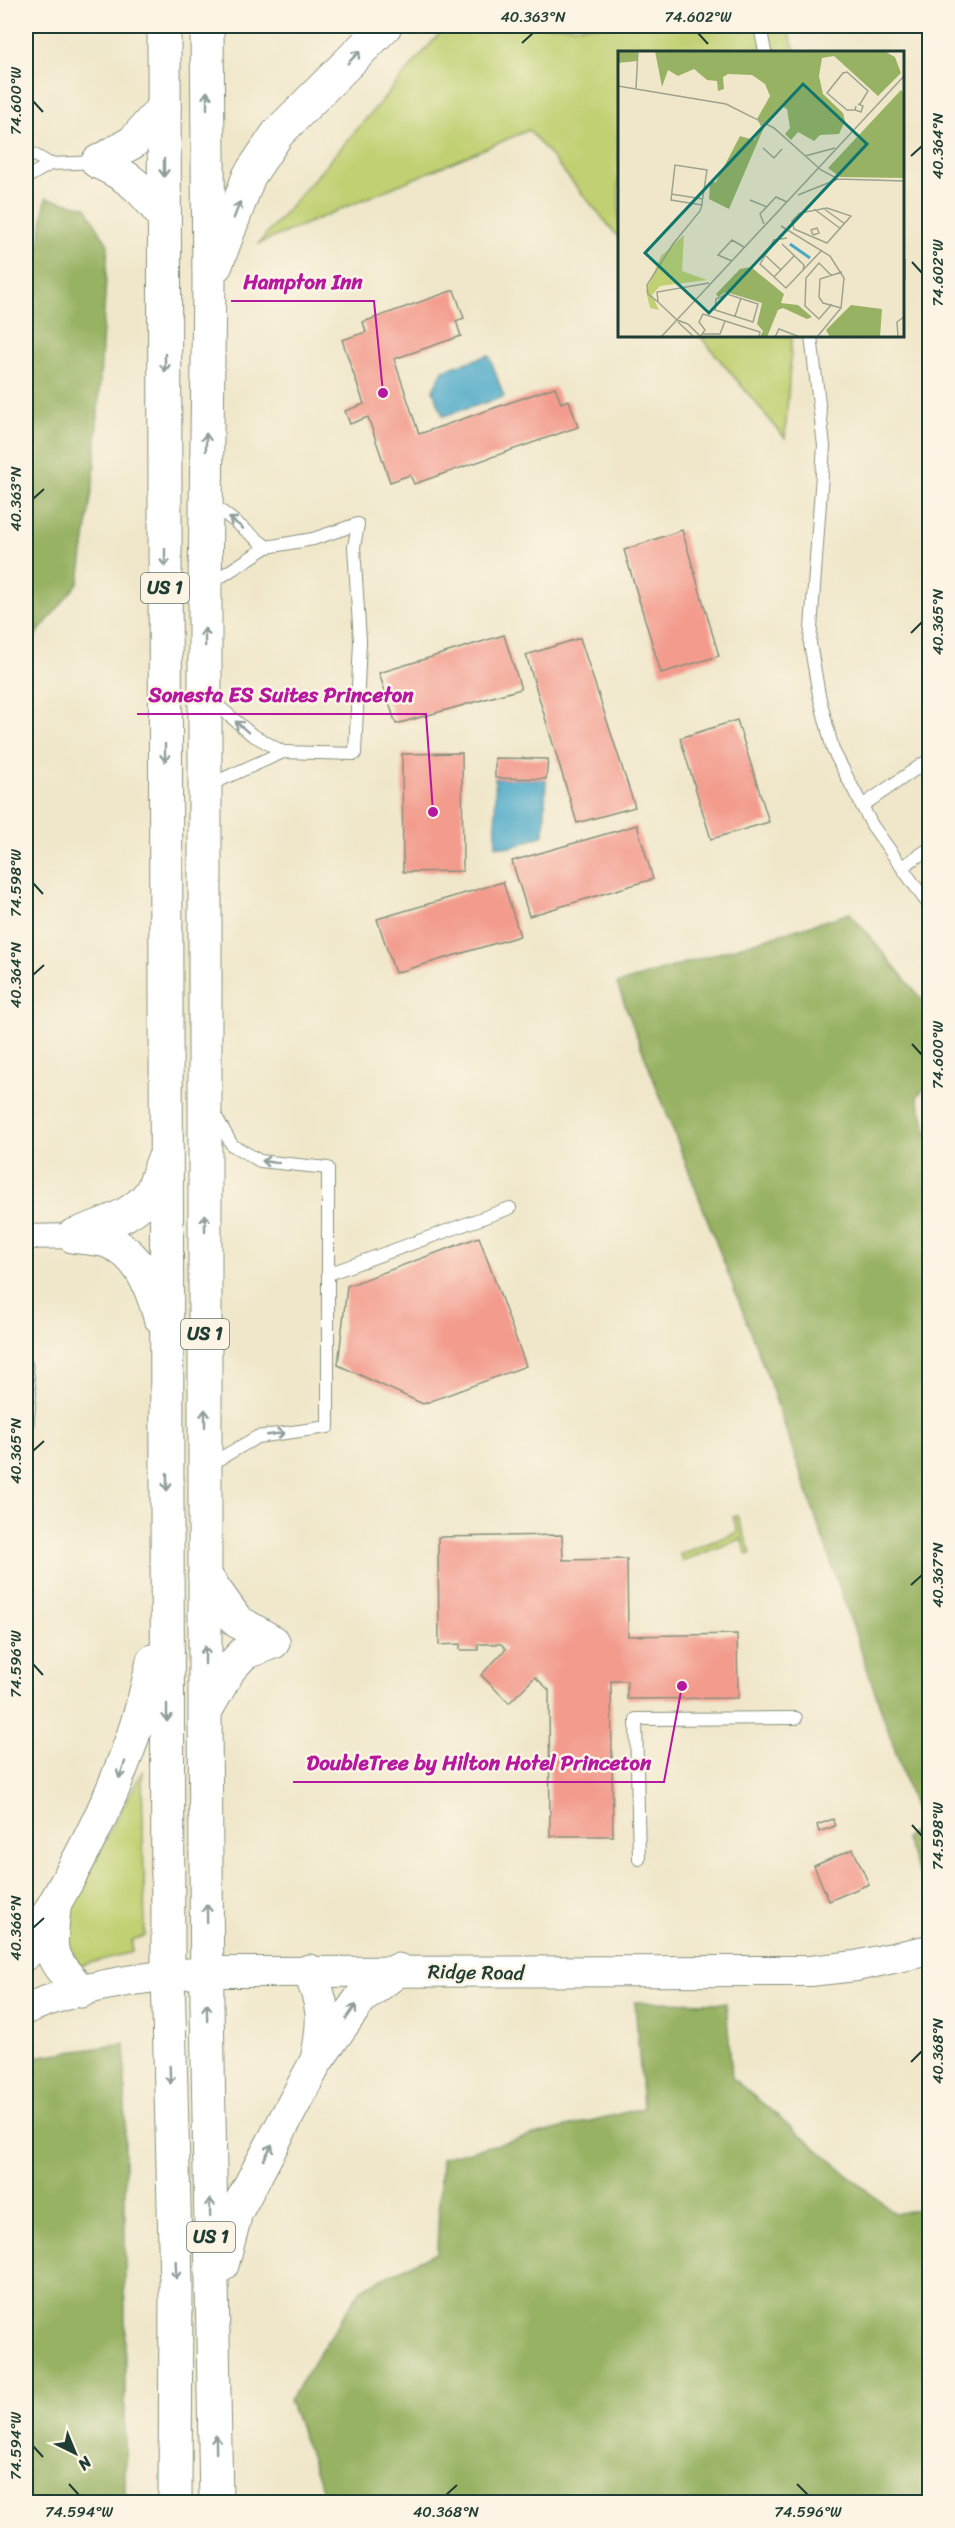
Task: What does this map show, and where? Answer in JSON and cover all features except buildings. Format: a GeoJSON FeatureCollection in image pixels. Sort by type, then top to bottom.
{"type":"FeatureCollection","features":[{"type":"Feature","properties":{"kind":"highway","name":"US 1"},"geometry":{"type":"LineString","coordinates":[[164,26],[168,1974],[176,2284],[175,2502]]}},
{"type":"Feature","properties":{"kind":"highway","name":"US 1"},"geometry":{"type":"LineString","coordinates":[[207,26],[209,284],[204,587],[206,696],[205,1711],[216,2502]]}},
{"type":"Feature","properties":{"kind":"highway"},"geometry":{"type":"LineString","coordinates":[[209,284],[249,176],[278,134],[385,26]]}},
{"type":"Feature","properties":{"kind":"highway"},"geometry":{"type":"LineString","coordinates":[[98,162],[133,142],[164,107]]}},
{"type":"Feature","properties":{"kind":"highway"},"geometry":{"type":"LineString","coordinates":[[98,162],[124,173],[140,185],[164,217]]}},
{"type":"Feature","properties":{"kind":"highway"},"geometry":{"type":"LineString","coordinates":[[73,1236],[123,1216],[140,1205],[152,1191],[166,1150]]}},
{"type":"Feature","properties":{"kind":"highway"},"geometry":{"type":"LineString","coordinates":[[73,1236],[107,1241],[135,1261],[152,1288],[167,1339]]}},
{"type":"Feature","properties":{"kind":"highway"},"geometry":{"type":"LineString","coordinates":[[205,1576],[237,1621],[273,1642],[243,1653],[230,1668],[205,1711]]}},
{"type":"Feature","properties":{"kind":"highway"},"geometry":{"type":"LineString","coordinates":[[26,1953],[99,1824],[121,1776],[144,1706],[167,1592]]}},
{"type":"Feature","properties":{"kind":"highway"},"geometry":{"type":"LineString","coordinates":[[54,1904],[50,1949],[58,1966],[81,1991]]}},
{"type":"Feature","properties":{"kind":"highway"},"geometry":{"type":"LineString","coordinates":[[212,2305],[236,2212],[317,2060],[361,1998],[398,1970]]}},
{"type":"Feature","properties":{"kind":"highway"},"geometry":{"type":"LineString","coordinates":[[309,1971],[322,2000],[324,2023],[317,2060]]}},
{"type":"Feature","properties":{"kind":"street"},"geometry":{"type":"LineString","coordinates":[[26,1237],[73,1236]]}},
{"type":"Feature","properties":{"kind":"street","name":"Ridge Road"},"geometry":{"type":"LineString","coordinates":[[26,2009],[81,1991],[168,1974],[398,1970],[522,1973],[810,1971],[856,1966],[930,1950]]}},
{"type":"Feature","properties":{"kind":"lane"},"geometry":{"type":"LineString","coordinates":[[760,26],[765,51]]}},
{"type":"Feature","properties":{"kind":"lane"},"geometry":{"type":"LineString","coordinates":[[26,150],[50,164]]}},
{"type":"Feature","properties":{"kind":"lane"},"geometry":{"type":"LineString","coordinates":[[26,178],[50,164],[98,162]]}},
{"type":"Feature","properties":{"kind":"lane"},"geometry":{"type":"LineString","coordinates":[[811,338],[824,446],[810,643],[833,750],[862,806],[930,907]]}},
{"type":"Feature","properties":{"kind":"lane"},"geometry":{"type":"LineString","coordinates":[[205,499],[267,547]]}},
{"type":"Feature","properties":{"kind":"lane"},"geometry":{"type":"LineString","coordinates":[[204,587],[267,547],[313,539],[358,524],[354,547],[360,641],[355,754],[283,752],[206,786]]}},
{"type":"Feature","properties":{"kind":"lane"},"geometry":{"type":"LineString","coordinates":[[206,696],[251,734],[283,752]]}},
{"type":"Feature","properties":{"kind":"lane"},"geometry":{"type":"LineString","coordinates":[[862,806],[930,759]]}},
{"type":"Feature","properties":{"kind":"lane"},"geometry":{"type":"LineString","coordinates":[[902,867],[930,848]]}},
{"type":"Feature","properties":{"kind":"lane"},"geometry":{"type":"LineString","coordinates":[[26,917],[26,1072]]}},
{"type":"Feature","properties":{"kind":"lane"},"geometry":{"type":"LineString","coordinates":[[205,1098],[232,1145],[241,1151],[260,1161],[328,1168],[328,1427],[257,1437],[205,1467]]}},
{"type":"Feature","properties":{"kind":"lane"},"geometry":{"type":"LineString","coordinates":[[328,1274],[510,1208]]}},
{"type":"Feature","properties":{"kind":"lane"},"geometry":{"type":"LineString","coordinates":[[26,1364],[30,1394],[26,1442]]}},
{"type":"Feature","properties":{"kind":"lane"},"geometry":{"type":"LineString","coordinates":[[639,1859],[636,1719],[796,1718]]}},
{"type":"Feature","properties":{"kind":"green space"},"geometry":{"type":"Polygon","coordinates":[[[446,26],[786,26],[796,51],[618,51],[618,237],[529,130],[258,244],[446,26]]]}},
{"type":"Feature","properties":{"kind":"green space"},"geometry":{"type":"Polygon","coordinates":[[[46,198],[86,207],[108,245],[94,477],[79,582],[26,647],[26,281],[38,251],[46,198]]]}},
{"type":"Feature","properties":{"kind":"green space"},"geometry":{"type":"Polygon","coordinates":[[[702,338],[792,338],[785,438],[702,338]]]}},
{"type":"Feature","properties":{"kind":"green space"},"geometry":{"type":"Polygon","coordinates":[[[850,913],[929,1008],[929,1084],[917,1096],[930,1140],[929,1899],[905,1838],[920,1824],[769,1380],[617,984],[850,913]]]}},
{"type":"Feature","properties":{"kind":"green space"},"geometry":{"type":"Polygon","coordinates":[[[737,1516],[751,1553],[747,1555],[741,1539],[682,1561],[680,1554],[738,1532],[733,1517],[737,1516]]]}},
{"type":"Feature","properties":{"kind":"green space"},"geometry":{"type":"Polygon","coordinates":[[[142,1772],[145,1936],[132,1940],[132,1952],[79,1966],[63,1949],[64,1915],[142,1772]]]}},
{"type":"Feature","properties":{"kind":"green space"},"geometry":{"type":"Polygon","coordinates":[[[635,2002],[726,2003],[732,2078],[895,2214],[929,2207],[929,2502],[327,2502],[289,2400],[361,2289],[437,2252],[441,2158],[643,2108],[635,2002]]]}},
{"type":"Feature","properties":{"kind":"green space"},"geometry":{"type":"Polygon","coordinates":[[[125,2044],[125,2502],[26,2502],[26,2058],[125,2044]]]}},
{"type":"Feature","properties":{"kind":"water"},"geometry":{"type":"Polygon","coordinates":[[[489,355],[504,397],[443,416],[433,390],[443,370],[489,355]]]}},
{"type":"Feature","properties":{"kind":"water"},"geometry":{"type":"Polygon","coordinates":[[[495,778],[546,779],[544,835],[512,847],[496,846],[495,778]]]}},
{"type":"Feature","properties":{"kind":"place","name":"Hampton Inn"},"geometry":{"type":"Point","coordinates":[383,393]}},
{"type":"Feature","properties":{"kind":"place","name":"Sonesta ES Suites Princeton"},"geometry":{"type":"Point","coordinates":[433,812]}},
{"type":"Feature","properties":{"kind":"place","name":"DoubleTree by Hilton Hotel Princeton"},"geometry":{"type":"Point","coordinates":[682,1686]}}]}
